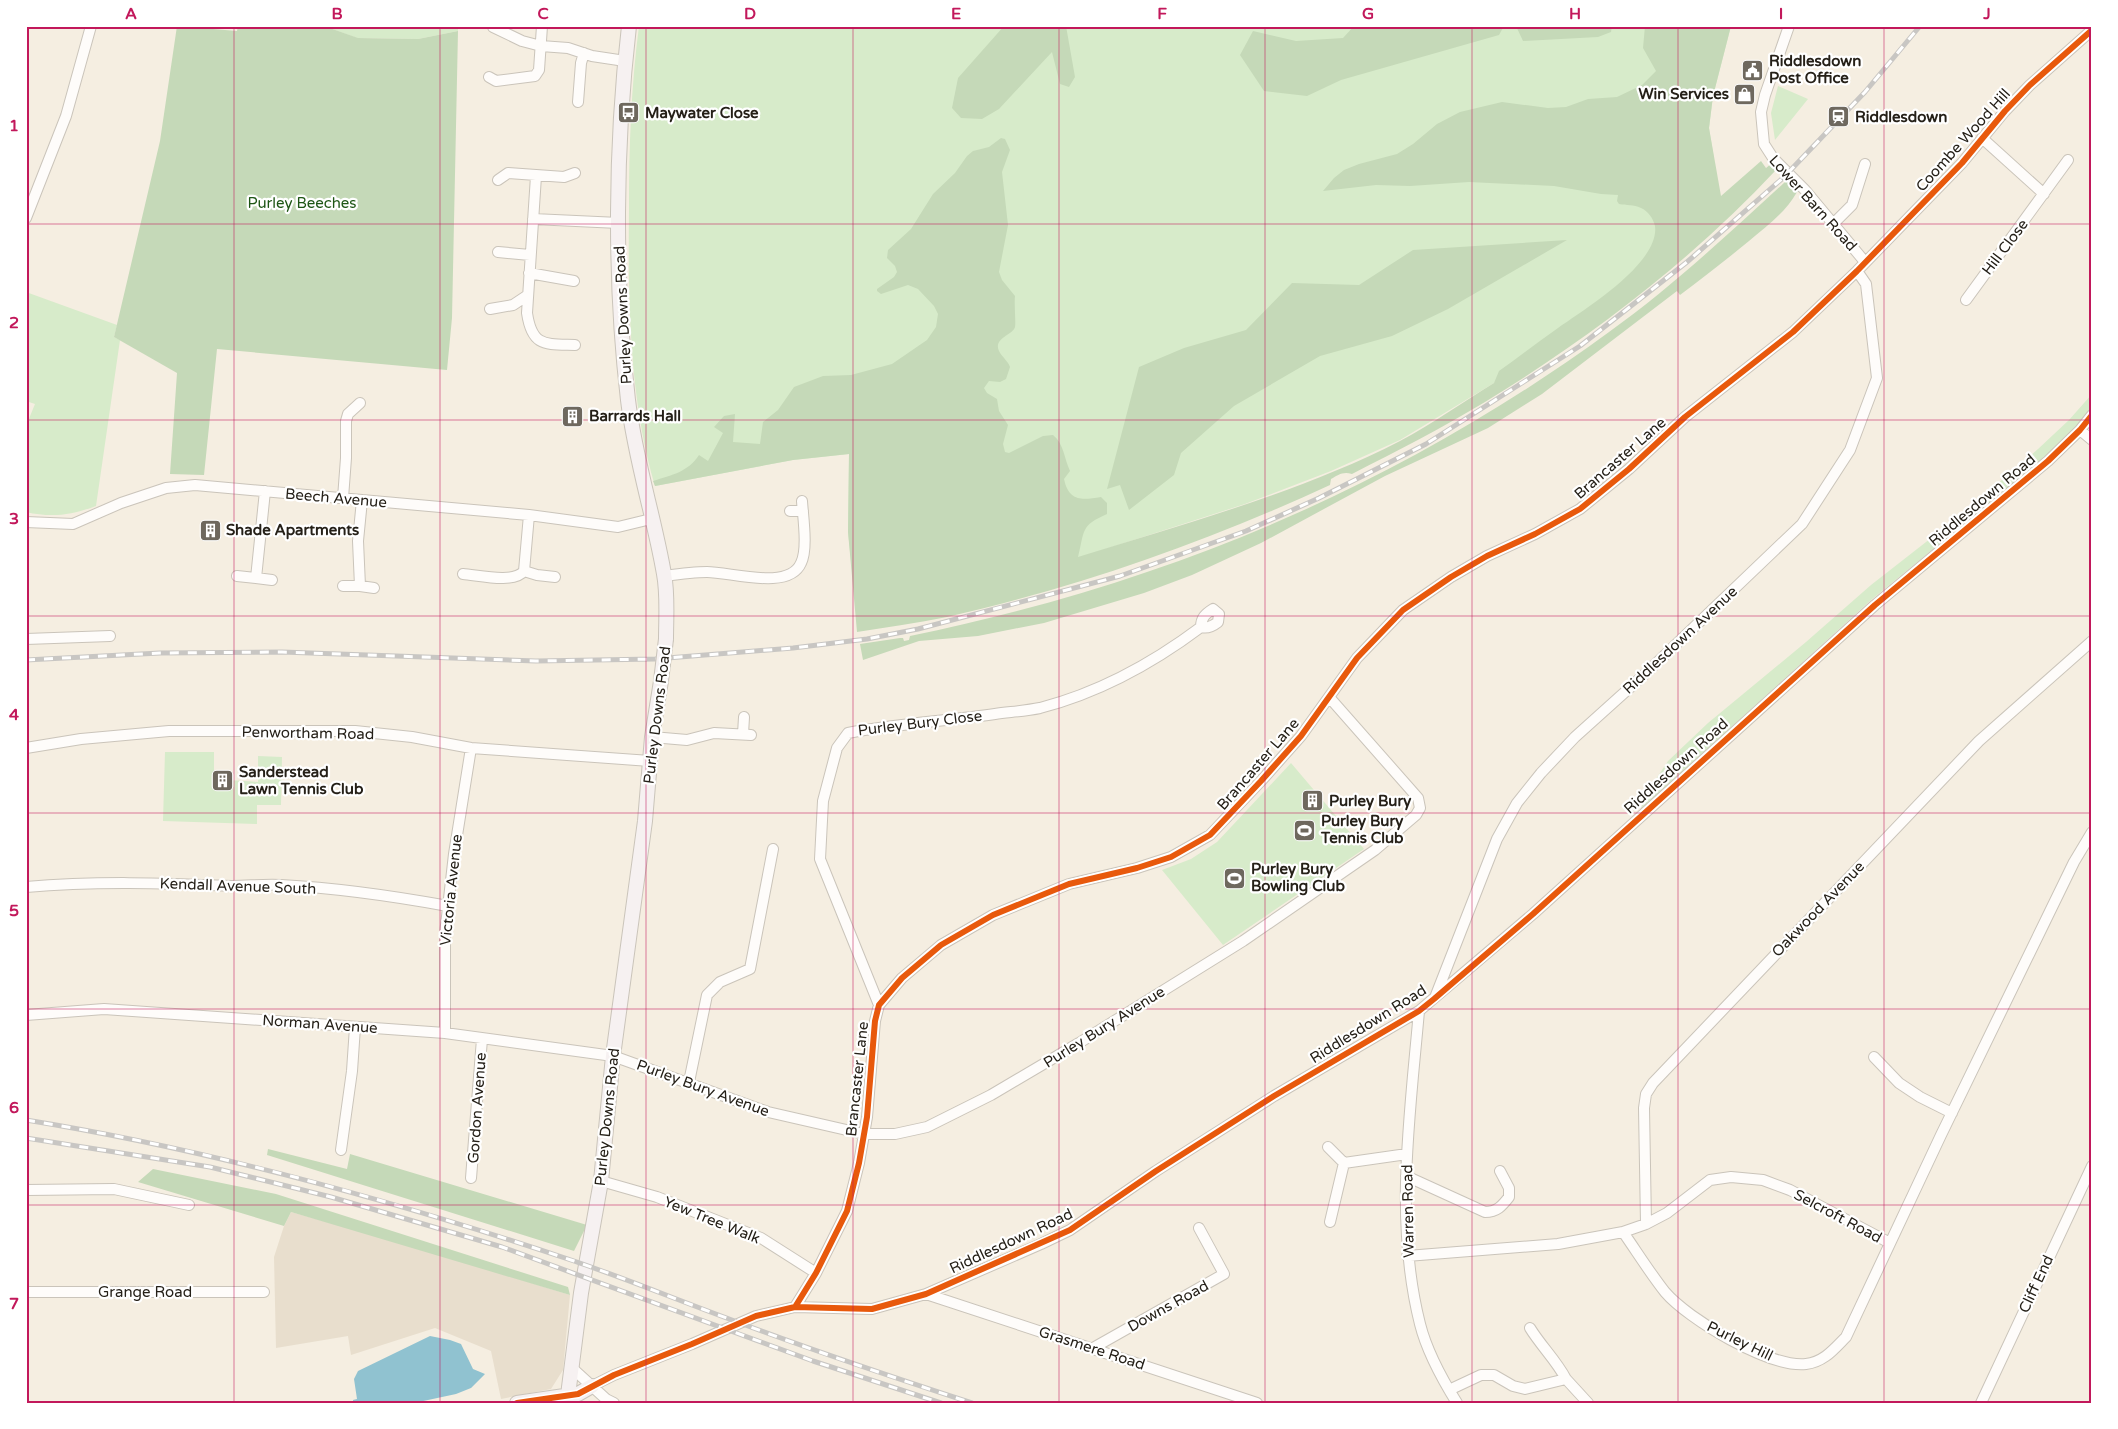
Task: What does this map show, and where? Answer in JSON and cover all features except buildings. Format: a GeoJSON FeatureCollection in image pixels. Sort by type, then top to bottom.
{"type":"FeatureCollection","features":[{"type":"Feature","properties":{"kind":"street"},"geometry":{"type":"LineString","coordinates":[[26,218],[66,116],[91,26]]}},
{"type":"Feature","properties":{"kind":"street"},"geometry":{"type":"LineString","coordinates":[[489,77],[496,81],[535,76],[539,70],[542,26]]}},
{"type":"Feature","properties":{"kind":"street","name":"Purley Downs Road"},"geometry":{"type":"LineString","coordinates":[[567,1399],[581,1293],[601,1181],[613,1056],[645,821],[652,737],[666,639],[665,576],[635,441],[628,400],[620,304],[620,144],[629,26]]}},
{"type":"Feature","properties":{"kind":"street","name":"Lower Barn Road"},"geometry":{"type":"LineString","coordinates":[[1790,26],[1764,95],[1761,112],[1764,144],[1772,158],[1834,223],[1865,262]]}},
{"type":"Feature","properties":{"kind":"street"},"geometry":{"type":"LineString","coordinates":[[493,27],[522,41],[541,46],[568,48],[592,56],[625,61]]}},
{"type":"Feature","properties":{"kind":"street","name":"Coombe Wood Hill"},"geometry":{"type":"LineString","coordinates":[[1857,271],[1962,162],[2030,85],[2092,30]]}},
{"type":"Feature","properties":{"kind":"street"},"geometry":{"type":"LineString","coordinates":[[578,102],[581,63],[584,53]]}},
{"type":"Feature","properties":{"kind":"street"},"geometry":{"type":"LineString","coordinates":[[1982,138],[2044,194]]}},
{"type":"Feature","properties":{"kind":"street","name":"Hill Close"},"geometry":{"type":"LineString","coordinates":[[1966,300],[2068,160]]}},
{"type":"Feature","properties":{"kind":"street"},"geometry":{"type":"LineString","coordinates":[[1834,223],[1852,205],[1865,164]]}},
{"type":"Feature","properties":{"kind":"street"},"geometry":{"type":"LineString","coordinates":[[498,180],[508,173],[564,177],[575,173]]}},
{"type":"Feature","properties":{"kind":"street"},"geometry":{"type":"LineString","coordinates":[[536,176],[529,273],[528,325],[538,341],[546,344],[575,345]]}},
{"type":"Feature","properties":{"kind":"street"},"geometry":{"type":"LineString","coordinates":[[533,219],[619,223]]}},
{"type":"Feature","properties":{"kind":"street"},"geometry":{"type":"LineString","coordinates":[[498,252],[530,255]]}},
{"type":"Feature","properties":{"kind":"street","name":"Brancaster Lane"},"geometry":{"type":"LineString","coordinates":[[795,1307],[816,1273],[847,1211],[864,1134],[875,1021],[879,1005],[902,978],[941,945],[993,915],[1069,884],[1137,868],[1171,857],[1210,835],[1289,750],[1357,658],[1403,610],[1451,577],[1487,556],[1558,522],[1580,509],[1623,474],[1685,417],[1793,332],[1857,271]]}},
{"type":"Feature","properties":{"kind":"street","name":"Riddlesdown Avenue"},"geometry":{"type":"LineString","coordinates":[[1434,999],[1497,839],[1516,803],[1575,737],[1645,674],[1802,524],[1850,450],[1877,378],[1866,284],[1857,271]]}},
{"type":"Feature","properties":{"kind":"street"},"geometry":{"type":"LineString","coordinates":[[529,273],[574,281]]}},
{"type":"Feature","properties":{"kind":"street"},"geometry":{"type":"LineString","coordinates":[[490,309],[513,304],[528,295]]}},
{"type":"Feature","properties":{"kind":"street"},"geometry":{"type":"LineString","coordinates":[[343,498],[346,421],[348,414],[360,403]]}},
{"type":"Feature","properties":{"kind":"street","name":"Riddlesdown Road"},"geometry":{"type":"LineString","coordinates":[[517,1403],[567,1399],[614,1375],[756,1316],[795,1307],[872,1309],[926,1294],[1070,1230],[1156,1171],[1274,1096],[1419,1011],[1532,914],[1874,605],[2048,461],[2080,430],[2092,415]]}},
{"type":"Feature","properties":{"kind":"street"},"geometry":{"type":"LineString","coordinates":[[2080,430],[2092,440]]}},
{"type":"Feature","properties":{"kind":"street","name":"Beech Avenue"},"geometry":{"type":"LineString","coordinates":[[26,522],[73,524],[121,503],[166,488],[195,485],[529,515],[618,527],[652,519]]}},
{"type":"Feature","properties":{"kind":"street"},"geometry":{"type":"LineString","coordinates":[[256,578],[265,491]]}},
{"type":"Feature","properties":{"kind":"street"},"geometry":{"type":"LineString","coordinates":[[360,586],[358,541],[362,500]]}},
{"type":"Feature","properties":{"kind":"street"},"geometry":{"type":"LineString","coordinates":[[665,576],[708,572],[765,578],[784,577],[795,572],[802,562],[802,506],[790,511]]}},
{"type":"Feature","properties":{"kind":"street"},"geometry":{"type":"LineString","coordinates":[[463,574],[510,578],[520,575],[524,571],[529,515]]}},
{"type":"Feature","properties":{"kind":"street"},"geometry":{"type":"LineString","coordinates":[[524,571],[536,575],[555,577]]}},
{"type":"Feature","properties":{"kind":"street"},"geometry":{"type":"LineString","coordinates":[[237,576],[272,580]]}},
{"type":"Feature","properties":{"kind":"street"},"geometry":{"type":"LineString","coordinates":[[343,586],[374,588]]}},
{"type":"Feature","properties":{"kind":"street","name":"Purley Bury Close"},"geometry":{"type":"LineString","coordinates":[[879,1005],[820,859],[823,801],[837,748],[848,733],[1038,708],[1071,698],[1134,671],[1179,644],[1201,627]]}},
{"type":"Feature","properties":{"kind":"street"},"geometry":{"type":"LineString","coordinates":[[26,639],[110,636]]}},
{"type":"Feature","properties":{"kind":"street","name":"Oakwood Avenue"},"geometry":{"type":"LineString","coordinates":[[1646,1224],[1644,1108],[1646,1094],[1653,1083],[1979,740],[2092,641]]}},
{"type":"Feature","properties":{"kind":"street","name":"Purley Bury Avenue"},"geometry":{"type":"LineString","coordinates":[[613,1056],[768,1112],[864,1134],[895,1134],[927,1127],[991,1095],[1243,941],[1376,850],[1416,815],[1420,808],[1418,798],[1329,697]]}},
{"type":"Feature","properties":{"kind":"street"},"geometry":{"type":"LineString","coordinates":[[652,737],[687,740],[714,733],[747,735],[744,717]]}},
{"type":"Feature","properties":{"kind":"street","name":"Penwortham Road"},"geometry":{"type":"LineString","coordinates":[[26,748],[81,739],[169,731],[354,731],[402,736],[471,748],[650,761]]}},
{"type":"Feature","properties":{"kind":"street","name":"Victoria Avenue"},"geometry":{"type":"LineString","coordinates":[[444,1033],[444,966],[448,906],[471,748]]}},
{"type":"Feature","properties":{"kind":"street","name":"Selcroft Road"},"geometry":{"type":"LineString","coordinates":[[1407,1256],[1558,1244],[1623,1232],[1646,1224],[1667,1212],[1710,1180],[1731,1177],[1763,1180],[1790,1190],[1890,1243],[2074,862],[2092,832]]}},
{"type":"Feature","properties":{"kind":"street"},"geometry":{"type":"LineString","coordinates":[[689,1082],[707,995],[720,982],[750,969],[773,849]]}},
{"type":"Feature","properties":{"kind":"street","name":"Kendall Avenue South"},"geometry":{"type":"LineString","coordinates":[[26,887],[113,882],[245,886],[279,884],[347,891],[448,906]]}},
{"type":"Feature","properties":{"kind":"street","name":"Norman Avenue"},"geometry":{"type":"LineString","coordinates":[[26,1015],[104,1009],[444,1033],[613,1056]]}},
{"type":"Feature","properties":{"kind":"street","name":"Warren Road"},"geometry":{"type":"LineString","coordinates":[[1419,1011],[1407,1154],[1407,1256],[1420,1325],[1433,1359],[1457,1403]]}},
{"type":"Feature","properties":{"kind":"street"},"geometry":{"type":"LineString","coordinates":[[341,1150],[352,1072],[355,1027]]}},
{"type":"Feature","properties":{"kind":"street","name":"Gordon Avenue"},"geometry":{"type":"LineString","coordinates":[[471,1178],[482,1039]]}},
{"type":"Feature","properties":{"kind":"street"},"geometry":{"type":"LineString","coordinates":[[1874,1057],[1899,1082],[1920,1097],[1952,1113]]}},
{"type":"Feature","properties":{"kind":"street"},"geometry":{"type":"LineString","coordinates":[[1328,1147],[1344,1163]]}},
{"type":"Feature","properties":{"kind":"street"},"geometry":{"type":"LineString","coordinates":[[1344,1163],[1407,1154]]}},
{"type":"Feature","properties":{"kind":"street"},"geometry":{"type":"LineString","coordinates":[[1330,1222],[1344,1163]]}},
{"type":"Feature","properties":{"kind":"street","name":"Cliff End"},"geometry":{"type":"LineString","coordinates":[[1981,1403],[2092,1166]]}},
{"type":"Feature","properties":{"kind":"street"},"geometry":{"type":"LineString","coordinates":[[1406,1176],[1485,1212],[1491,1212],[1499,1209],[1509,1197],[1509,1188],[1500,1171]]}},
{"type":"Feature","properties":{"kind":"street","name":"Yew Tree Walk"},"geometry":{"type":"LineString","coordinates":[[601,1181],[657,1198],[761,1238],[816,1273]]}},
{"type":"Feature","properties":{"kind":"street"},"geometry":{"type":"LineString","coordinates":[[26,1190],[114,1189],[189,1205]]}},
{"type":"Feature","properties":{"kind":"street","name":"Downs Road"},"geometry":{"type":"LineString","coordinates":[[1093,1348],[1224,1274],[1199,1228]]}},
{"type":"Feature","properties":{"kind":"street","name":"Purley Hill"},"geometry":{"type":"LineString","coordinates":[[1623,1232],[1666,1292],[1692,1317],[1733,1341],[1766,1356],[1785,1362],[1806,1364],[1827,1357],[1846,1337],[1890,1243]]}},
{"type":"Feature","properties":{"kind":"street","name":"Grange Road"},"geometry":{"type":"LineString","coordinates":[[26,1292],[264,1292]]}},
{"type":"Feature","properties":{"kind":"street","name":"Grasmere Road"},"geometry":{"type":"LineString","coordinates":[[926,1294],[1257,1403]]}},
{"type":"Feature","properties":{"kind":"street"},"geometry":{"type":"LineString","coordinates":[[1530,1328],[1566,1379],[1588,1403]]}},
{"type":"Feature","properties":{"kind":"street"},"geometry":{"type":"LineString","coordinates":[[572,1368],[606,1399],[614,1403]]}},
{"type":"Feature","properties":{"kind":"street"},"geometry":{"type":"LineString","coordinates":[[1449,1390],[1480,1375],[1494,1375],[1513,1386],[1525,1389],[1566,1379]]}},
{"type":"Feature","properties":{"kind":"shaded area"},"geometry":{"type":"Polygon","coordinates":[[[291,1212],[402,1243],[570,1295],[563,1370],[551,1389],[501,1399],[491,1351],[435,1328],[351,1355],[348,1336],[276,1348],[274,1257],[284,1226],[291,1212]]]}},
{"type":"Feature","properties":{"kind":"green space","name":"Purley Beeches"},"geometry":{"type":"Polygon","coordinates":[[[177,26],[237,31],[238,26],[324,26],[358,38],[418,39],[458,31],[452,318],[447,370],[217,349],[204,475],[170,474],[177,373],[114,337],[160,141],[177,26]]]}},
{"type":"Feature","properties":{"kind":"green space"},"geometry":{"type":"Polygon","coordinates":[[[324,26],[458,26],[458,31],[418,39],[357,38],[324,26]]]}},
{"type":"Feature","properties":{"kind":"green space"},"geometry":{"type":"Polygon","coordinates":[[[639,26],[1731,26],[1713,96],[1709,128],[1714,159],[1693,226],[1494,383],[1400,440],[1331,471],[1245,504],[1078,558],[857,619],[848,532],[849,454],[793,460],[655,486],[640,418],[635,383],[630,313],[630,140],[632,94],[639,26]]]}},
{"type":"Feature","properties":{"kind":"green space"},"geometry":{"type":"Polygon","coordinates":[[[1004,26],[1066,26],[1075,77],[1069,87],[1060,84],[1052,52],[999,109],[982,119],[961,118],[952,108],[958,78],[1004,26]]]}},
{"type":"Feature","properties":{"kind":"green space"},"geometry":{"type":"Polygon","coordinates":[[[1354,26],[1504,26],[1499,35],[1341,80],[1307,96],[1264,91],[1240,55],[1253,31],[1296,41],[1343,38],[1354,26]]]}},
{"type":"Feature","properties":{"kind":"green space"},"geometry":{"type":"Polygon","coordinates":[[[1516,26],[1612,26],[1611,32],[1598,37],[1523,41],[1516,26]]]}},
{"type":"Feature","properties":{"kind":"green space"},"geometry":{"type":"Polygon","coordinates":[[[1645,26],[1731,26],[1713,96],[1709,128],[1721,196],[1761,161],[1766,168],[1772,163],[1776,170],[1744,203],[1675,266],[1638,296],[1563,351],[1469,412],[1352,474],[1343,473],[1336,476],[1331,479],[1330,485],[1190,544],[1094,577],[1045,592],[947,617],[857,632],[848,532],[849,454],[793,460],[655,486],[653,481],[685,469],[699,455],[708,461],[723,433],[714,427],[724,416],[735,414],[733,442],[760,444],[763,422],[778,410],[794,387],[823,376],[851,375],[892,364],[927,340],[936,327],[938,314],[934,306],[918,289],[908,285],[881,294],[877,291],[877,289],[894,277],[897,272],[895,266],[887,258],[888,250],[911,229],[933,194],[955,173],[967,156],[973,151],[989,147],[1001,138],[1005,139],[1010,150],[1002,172],[1008,225],[999,272],[1002,280],[1015,296],[1015,327],[1001,340],[998,347],[1010,367],[1006,379],[1000,382],[989,381],[984,388],[987,393],[997,399],[999,411],[1008,425],[1003,444],[1005,452],[1009,453],[1043,436],[1053,435],[1062,447],[1070,471],[1064,479],[1069,492],[1073,496],[1082,499],[1101,497],[1107,503],[1107,514],[1092,522],[1085,530],[1078,557],[1242,506],[1362,460],[1436,420],[1494,383],[1499,371],[1602,297],[1634,270],[1646,255],[1653,240],[1655,226],[1650,215],[1644,209],[1619,204],[1617,201],[1618,195],[1554,186],[1469,182],[1410,186],[1376,185],[1323,191],[1344,170],[1397,154],[1413,144],[1437,124],[1460,112],[1502,102],[1548,108],[1566,107],[1588,99],[1617,97],[1642,85],[1656,71],[1643,48],[1645,26]]]}},
{"type":"Feature","properties":{"kind":"green space"},"geometry":{"type":"Polygon","coordinates":[[[1778,86],[1808,99],[1775,140],[1771,113],[1778,86]]]}},
{"type":"Feature","properties":{"kind":"green space"},"geometry":{"type":"Polygon","coordinates":[[[1790,181],[1803,192],[1797,192],[1781,213],[1740,248],[1680,295],[1677,291],[1542,394],[1488,428],[1385,476],[1261,543],[1192,575],[1144,593],[1044,623],[978,636],[919,641],[863,660],[860,644],[900,638],[903,638],[904,641],[909,640],[910,636],[1005,614],[1098,588],[1188,557],[1276,522],[1362,482],[1446,437],[1529,387],[1609,332],[1677,278],[1785,182],[1790,181]]]}},
{"type":"Feature","properties":{"kind":"green space"},"geometry":{"type":"Polygon","coordinates":[[[1567,240],[1448,309],[1392,336],[1320,356],[1234,406],[1181,453],[1174,475],[1129,510],[1120,485],[1107,489],[1139,367],[1184,348],[1246,330],[1292,283],[1359,285],[1413,250],[1567,240]]]}},
{"type":"Feature","properties":{"kind":"green space"},"geometry":{"type":"Polygon","coordinates":[[[26,292],[117,325],[114,337],[120,340],[96,506],[79,512],[45,515],[26,512],[26,426],[35,404],[26,401],[26,292]]]}},
{"type":"Feature","properties":{"kind":"green space"},"geometry":{"type":"Polygon","coordinates":[[[2092,394],[2092,408],[2077,427],[2044,458],[1871,600],[1640,810],[1652,785],[1668,761],[1708,723],[1806,642],[1871,585],[1967,510],[2038,449],[2069,420],[2092,394]]]}},
{"type":"Feature","properties":{"kind":"green space","name":"Sanderstead Lawn Tennis Club"},"geometry":{"type":"Polygon","coordinates":[[[165,752],[214,752],[214,779],[258,782],[258,756],[282,757],[281,805],[257,805],[257,824],[163,821],[165,752]]]}},
{"type":"Feature","properties":{"kind":"green space"},"geometry":{"type":"Polygon","coordinates":[[[1291,763],[1364,849],[1223,945],[1162,870],[1191,859],[1217,842],[1291,763]]]}},
{"type":"Feature","properties":{"kind":"green space"},"geometry":{"type":"Polygon","coordinates":[[[268,1149],[347,1169],[350,1154],[587,1225],[574,1251],[267,1155],[268,1149]]]}},
{"type":"Feature","properties":{"kind":"green space"},"geometry":{"type":"Polygon","coordinates":[[[153,1169],[276,1194],[568,1287],[570,1295],[291,1212],[284,1226],[138,1182],[153,1169]]]}},
{"type":"Feature","properties":{"kind":"water"},"geometry":{"type":"Polygon","coordinates":[[[430,1336],[461,1344],[473,1369],[485,1374],[471,1388],[456,1394],[414,1403],[353,1403],[353,1400],[357,1399],[354,1379],[358,1371],[430,1336]]]}},
{"type":"Feature","properties":{"kind":"railway"},"geometry":{"type":"LineString","coordinates":[[26,660],[160,653],[282,652],[536,661],[655,659],[793,648],[867,639],[918,629],[1120,576],[1246,531],[1319,498],[1426,444],[1580,346],[1687,262],[1784,177],[1865,92],[1920,26]]}},
{"type":"Feature","properties":{"kind":"railway"},"geometry":{"type":"LineString","coordinates":[[26,1120],[96,1132],[234,1162],[303,1179],[439,1218],[574,1261],[792,1342],[972,1403]]}},
{"type":"Feature","properties":{"kind":"railway"},"geometry":{"type":"LineString","coordinates":[[26,1138],[210,1167],[331,1197],[502,1247],[813,1361],[941,1403]]}},
{"type":"Feature","properties":{"kind":"cycle path"},"geometry":{"type":"LineString","coordinates":[[795,1307],[816,1273],[847,1211],[859,1163],[867,1117],[875,1021],[879,1005],[902,978],[941,945],[993,915],[1069,884],[1137,868],[1171,857],[1210,835],[1301,736],[1357,658],[1403,610],[1451,577],[1487,556],[1535,534],[1580,509],[1629,469],[1685,417],[1793,332],[1857,271],[1962,163],[2005,111],[2030,85],[2092,30]]}},
{"type":"Feature","properties":{"kind":"cycle path"},"geometry":{"type":"LineString","coordinates":[[517,1403],[578,1394],[614,1375],[756,1316],[795,1307],[872,1309],[926,1294],[1070,1230],[1156,1171],[1274,1096],[1419,1011],[1533,914],[1875,605],[2048,461],[2080,430],[2092,415]]}},
{"type":"Feature","properties":{"kind":"place","name":"Riddlesdown Post Office"},"geometry":{"type":"Point","coordinates":[1753,70]}},
{"type":"Feature","properties":{"kind":"place","name":"Win Services"},"geometry":{"type":"Point","coordinates":[1745,94]}},
{"type":"Feature","properties":{"kind":"place","name":"Maywater Close"},"geometry":{"type":"Point","coordinates":[629,113]}},
{"type":"Feature","properties":{"kind":"place","name":"Riddlesdown"},"geometry":{"type":"Point","coordinates":[1839,117]}},
{"type":"Feature","properties":{"kind":"place","name":"Barrards Hall"},"geometry":{"type":"Point","coordinates":[573,416]}},
{"type":"Feature","properties":{"kind":"place","name":"Shade Apartments"},"geometry":{"type":"Point","coordinates":[210,530]}},
{"type":"Feature","properties":{"kind":"place","name":"Sanderstead Lawn Tennis Club"},"geometry":{"type":"Point","coordinates":[223,781]}},
{"type":"Feature","properties":{"kind":"place","name":"Purley Bury"},"geometry":{"type":"Point","coordinates":[1313,801]}},
{"type":"Feature","properties":{"kind":"place","name":"Purley Bury Tennis Club"},"geometry":{"type":"Point","coordinates":[1305,830]}},
{"type":"Feature","properties":{"kind":"place","name":"Purley Bury Bowling Club"},"geometry":{"type":"Point","coordinates":[1235,878]}}]}
